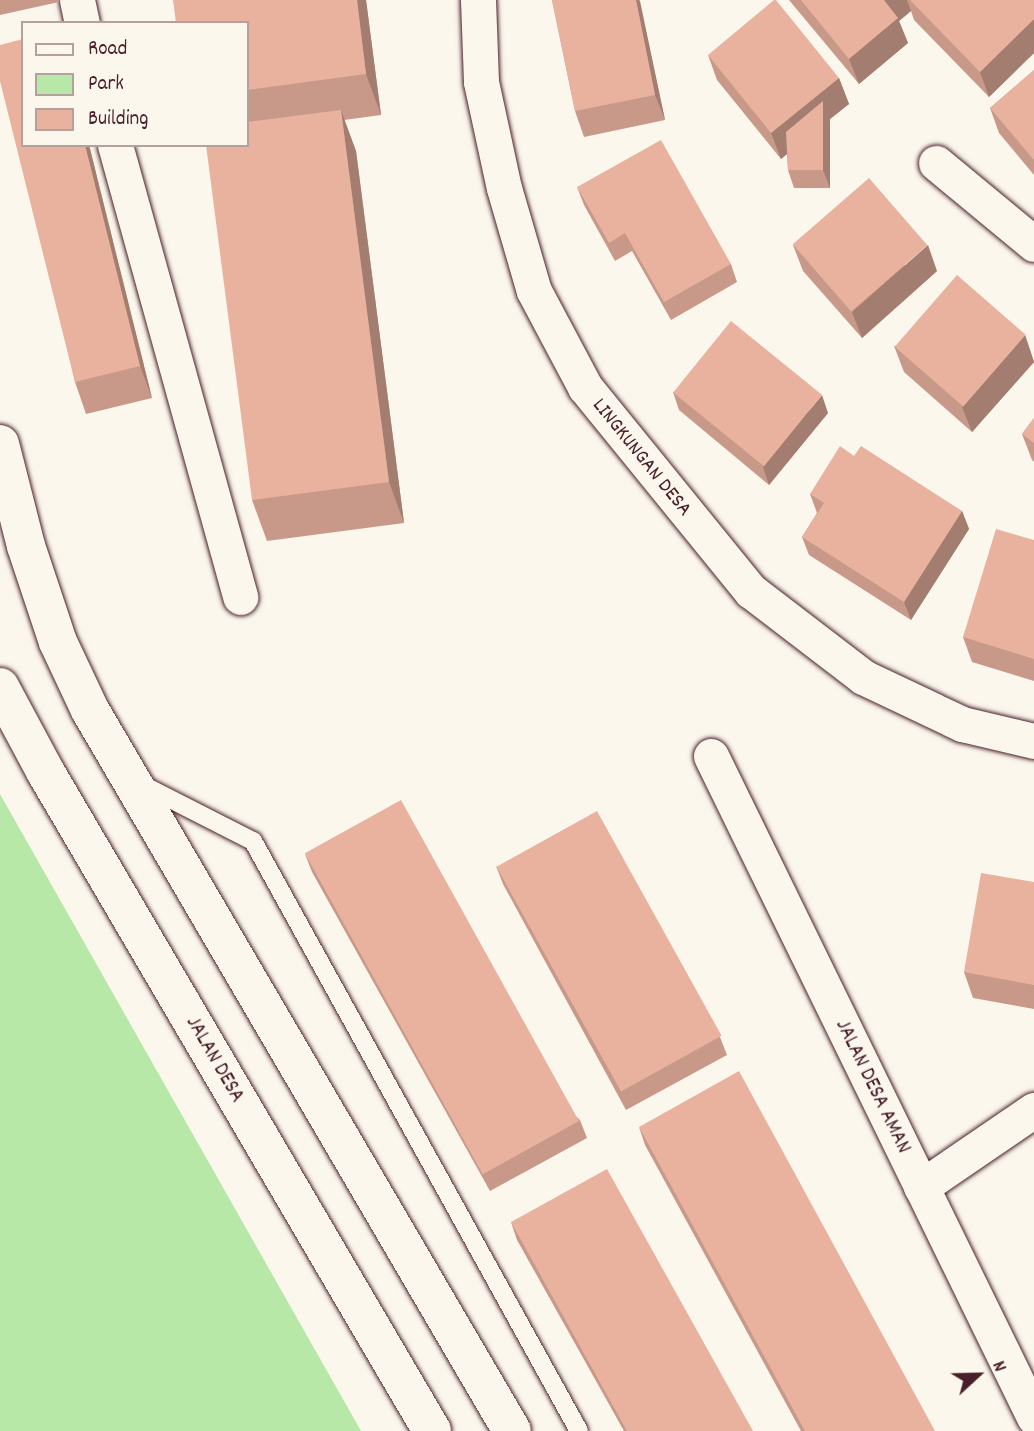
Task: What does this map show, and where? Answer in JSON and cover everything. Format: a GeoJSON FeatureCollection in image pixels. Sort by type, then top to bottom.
{"type":"FeatureCollection","features":[{"type":"Feature","properties":{"kind":"main road"},"geometry":{"type":"LineString","coordinates":[[0,444],[26,546],[58,642],[90,710],[512,1431]]}},
{"type":"Feature","properties":{"kind":"main road","name":"JALAN DESA"},"geometry":{"type":"LineString","coordinates":[[0,687],[44,771],[432,1431]]}},
{"type":"Feature","properties":{"kind":"street"},"geometry":{"type":"LineString","coordinates":[[78,0],[82,21]]}},
{"type":"Feature","properties":{"kind":"street","name":"LINGKUNGAN DESA"},"geometry":{"type":"LineString","coordinates":[[478,0],[481,82],[505,188],[534,291],[585,387],[659,483],[761,598],[863,677],[962,724],[1034,741]]}},
{"type":"Feature","properties":{"kind":"street"},"geometry":{"type":"LineString","coordinates":[[116,147],[240,597]]}},
{"type":"Feature","properties":{"kind":"street"},"geometry":{"type":"LineString","coordinates":[[936,163],[1034,244]]}},
{"type":"Feature","properties":{"kind":"street","name":"JALAN DESA AMAN"},"geometry":{"type":"LineString","coordinates":[[711,756],[1034,1417]]}},
{"type":"Feature","properties":{"kind":"street"},"geometry":{"type":"LineString","coordinates":[[921,1187],[1034,1110]]}},
{"type":"Feature","properties":{"kind":"lane"},"geometry":{"type":"LineString","coordinates":[[133,780],[253,841],[579,1431]]}},
{"type":"Feature","properties":{"kind":"green space"},"geometry":{"type":"Polygon","coordinates":[[[0,794],[361,1431],[0,1431],[0,794]]]}},
{"type":"Feature","properties":{"kind":"building"},"geometry":{"type":"Polygon","coordinates":[[[173,0],[357,0],[366,74],[248,90],[248,21],[176,21],[173,0]]]}},
{"type":"Feature","properties":{"kind":"building"},"geometry":{"type":"Polygon","coordinates":[[[552,0],[636,0],[655,95],[575,111],[552,0]]]}},
{"type":"Feature","properties":{"kind":"building"},"geometry":{"type":"Polygon","coordinates":[[[774,0],[839,78],[771,133],[708,55],[774,0]]]}},
{"type":"Feature","properties":{"kind":"building"},"geometry":{"type":"Polygon","coordinates":[[[801,0],[884,0],[898,18],[849,59],[801,0]]]}},
{"type":"Feature","properties":{"kind":"building"},"geometry":{"type":"Polygon","coordinates":[[[910,0],[1034,0],[1034,19],[980,72],[910,0]]]}},
{"type":"Feature","properties":{"kind":"building"},"geometry":{"type":"Polygon","coordinates":[[[21,40],[21,147],[85,147],[140,366],[75,382],[0,81],[0,45],[21,40]]]}},
{"type":"Feature","properties":{"kind":"building"},"geometry":{"type":"Polygon","coordinates":[[[1034,70],[1034,160],[990,108],[1034,70]]]}},
{"type":"Feature","properties":{"kind":"building"},"geometry":{"type":"Polygon","coordinates":[[[823,101],[823,170],[788,170],[786,132],[823,101]]]}},
{"type":"Feature","properties":{"kind":"building"},"geometry":{"type":"Polygon","coordinates":[[[341,110],[389,482],[252,500],[206,147],[248,147],[248,122],[341,110]]]}},
{"type":"Feature","properties":{"kind":"building"},"geometry":{"type":"Polygon","coordinates":[[[661,140],[731,264],[664,302],[625,233],[609,243],[577,187],[661,140]]]}},
{"type":"Feature","properties":{"kind":"building"},"geometry":{"type":"Polygon","coordinates":[[[869,178],[927,245],[851,311],[793,244],[869,178]]]}},
{"type":"Feature","properties":{"kind":"building"},"geometry":{"type":"Polygon","coordinates":[[[957,275],[1026,335],[963,406],[895,347],[957,275]]]}},
{"type":"Feature","properties":{"kind":"building"},"geometry":{"type":"Polygon","coordinates":[[[731,321],[822,395],[764,466],[673,392],[731,321]]]}},
{"type":"Feature","properties":{"kind":"building"},"geometry":{"type":"Polygon","coordinates":[[[1034,418],[1034,443],[1022,434],[1034,418]]]}},
{"type":"Feature","properties":{"kind":"building"},"geometry":{"type":"Polygon","coordinates":[[[840,446],[854,456],[861,446],[962,511],[904,602],[802,537],[824,503],[810,494],[840,446]]]}},
{"type":"Feature","properties":{"kind":"building"},"geometry":{"type":"Polygon","coordinates":[[[996,529],[1034,540],[1034,659],[963,637],[996,529]]]}},
{"type":"Feature","properties":{"kind":"building"},"geometry":{"type":"Polygon","coordinates":[[[401,800],[579,1121],[483,1174],[305,853],[401,800]]]}},
{"type":"Feature","properties":{"kind":"building"},"geometry":{"type":"Polygon","coordinates":[[[597,811],[722,1036],[621,1092],[496,867],[597,811]]]}},
{"type":"Feature","properties":{"kind":"building"},"geometry":{"type":"Polygon","coordinates":[[[981,873],[1034,882],[1034,985],[964,972],[981,873]]]}},
{"type":"Feature","properties":{"kind":"building"},"geometry":{"type":"Polygon","coordinates":[[[739,1071],[935,1431],[805,1431],[639,1127],[739,1071]]]}},
{"type":"Feature","properties":{"kind":"building"},"geometry":{"type":"Polygon","coordinates":[[[607,1169],[753,1431],[627,1431],[511,1222],[607,1169]]]}}]}
